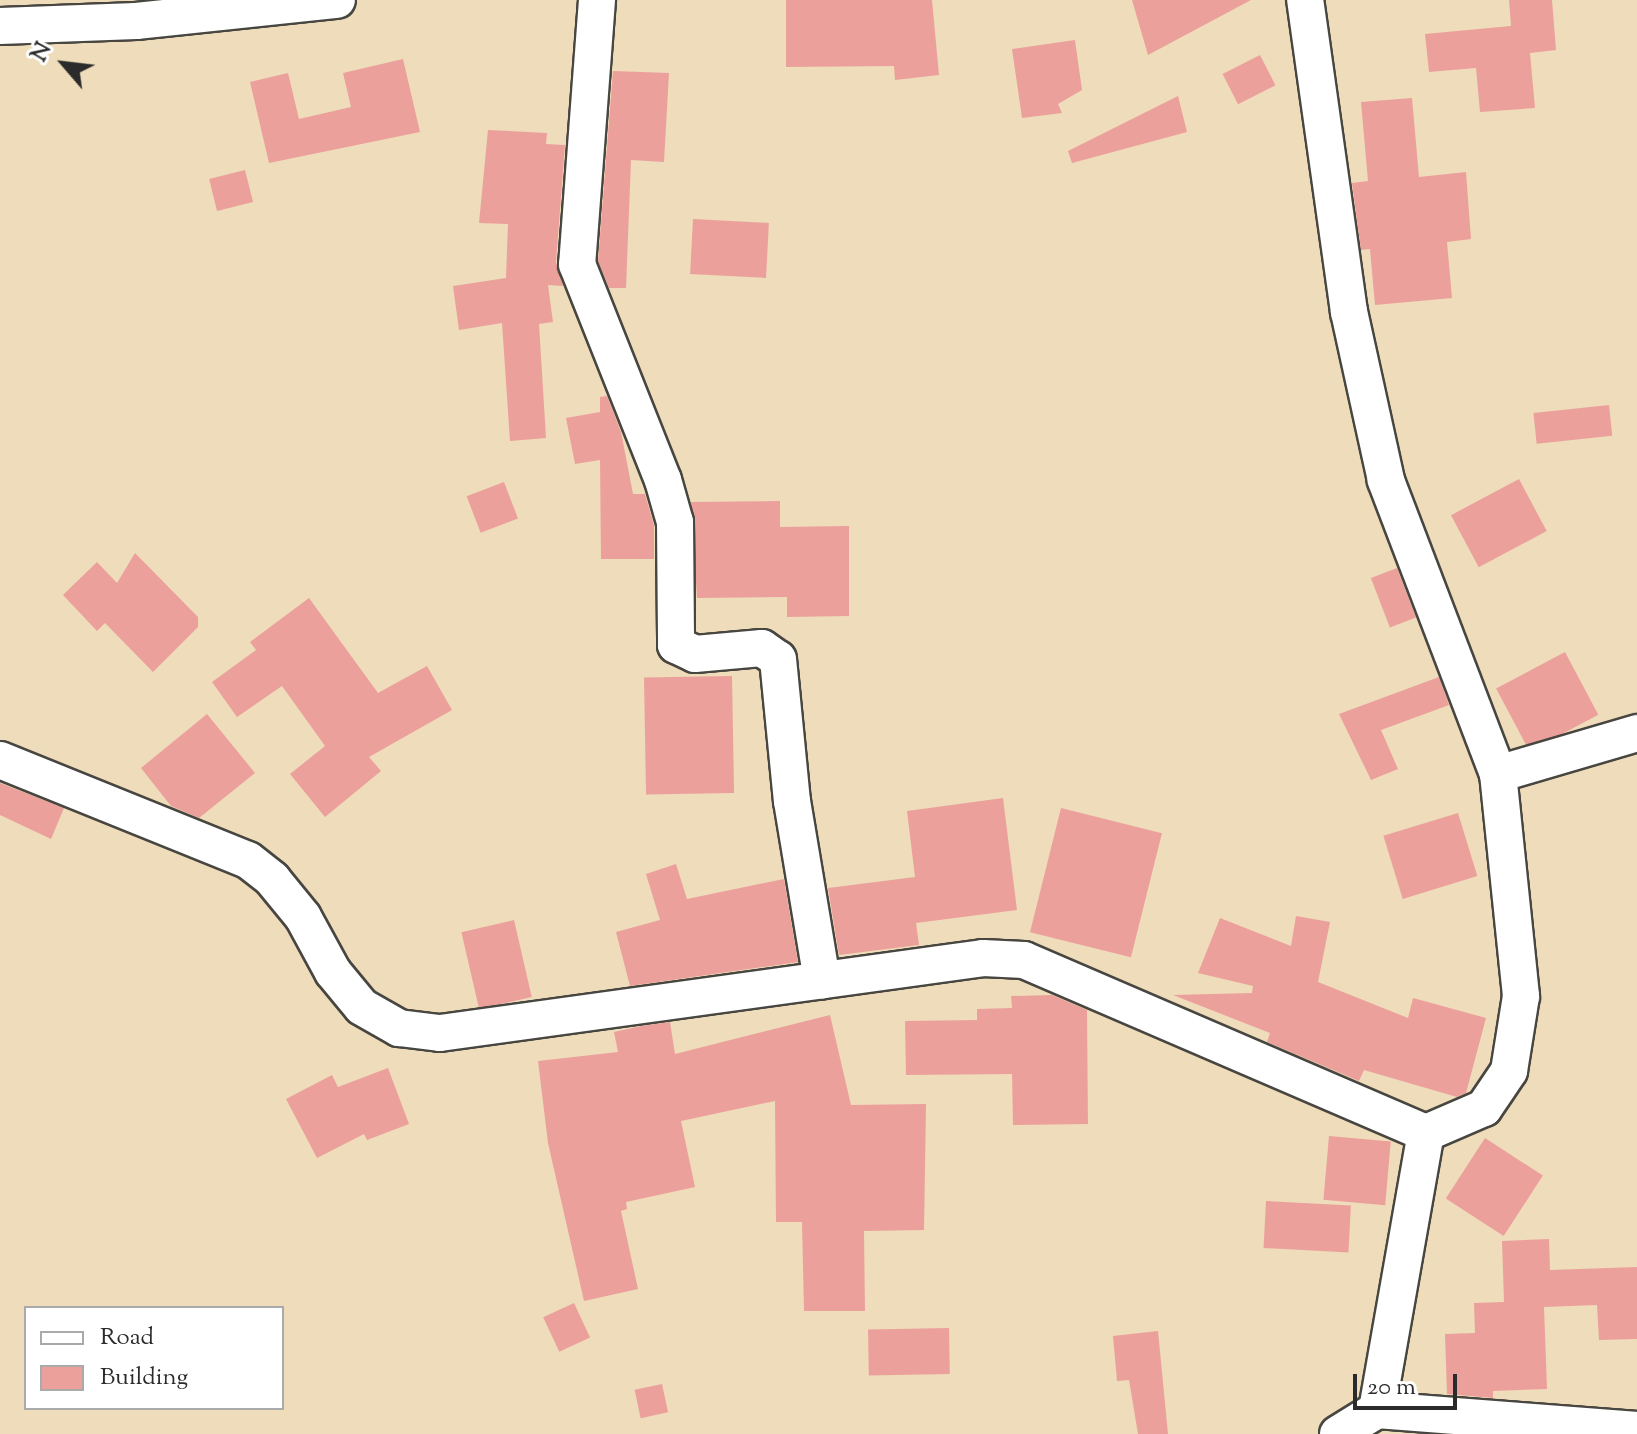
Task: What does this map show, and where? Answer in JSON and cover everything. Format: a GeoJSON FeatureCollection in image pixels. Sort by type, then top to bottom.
{"type":"FeatureCollection","features":[{"type":"Feature","properties":{"kind":"street"},"geometry":{"type":"LineString","coordinates":[[0,26],[136,21],[337,0]]}},
{"type":"Feature","properties":{"kind":"street"},"geometry":{"type":"LineString","coordinates":[[597,0],[577,264],[663,480],[675,522],[676,645],[695,654],[762,648],[778,659],[792,801],[822,981]]}},
{"type":"Feature","properties":{"kind":"street"},"geometry":{"type":"LineString","coordinates":[[0,760],[248,860],[272,879],[303,917],[333,972],[362,1007],[399,1028],[440,1033],[983,958],[1024,960],[1426,1133],[1484,1108],[1509,1071],[1521,996],[1498,774],[1386,480],[1349,312],[1305,0]]}},
{"type":"Feature","properties":{"kind":"street"},"geometry":{"type":"LineString","coordinates":[[1498,774],[1637,733]]}},
{"type":"Feature","properties":{"kind":"street"},"geometry":{"type":"LineString","coordinates":[[1377,1410],[1426,1133]]}},
{"type":"Feature","properties":{"kind":"street"},"geometry":{"type":"LineString","coordinates":[[1338,1434],[1377,1410],[1535,1429],[1637,1430]]}},
{"type":"Feature","properties":{"kind":"building"},"geometry":{"type":"Polygon","coordinates":[[[786,0],[932,0],[939,75],[895,80],[894,66],[786,67],[786,0]]]}},
{"type":"Feature","properties":{"kind":"building"},"geometry":{"type":"Polygon","coordinates":[[[1132,0],[1251,0],[1148,55],[1132,0]]]}},
{"type":"Feature","properties":{"kind":"building"},"geometry":{"type":"Polygon","coordinates":[[[1509,0],[1552,0],[1556,50],[1530,53],[1535,108],[1480,112],[1476,68],[1429,72],[1425,34],[1511,26],[1509,0]]]}},
{"type":"Feature","properties":{"kind":"building"},"geometry":{"type":"Polygon","coordinates":[[[1075,40],[1082,90],[1058,104],[1062,113],[1022,118],[1012,49],[1075,40]]]}},
{"type":"Feature","properties":{"kind":"building"},"geometry":{"type":"Polygon","coordinates":[[[1260,55],[1275,85],[1238,104],[1223,74],[1260,55]]]}},
{"type":"Feature","properties":{"kind":"building"},"geometry":{"type":"Polygon","coordinates":[[[403,59],[420,132],[269,163],[250,82],[288,73],[299,119],[351,107],[343,73],[403,59]]]}},
{"type":"Feature","properties":{"kind":"building"},"geometry":{"type":"Polygon","coordinates":[[[613,71],[669,73],[664,162],[631,160],[626,288],[609,288],[598,261],[613,71]]]}},
{"type":"Feature","properties":{"kind":"building"},"geometry":{"type":"Polygon","coordinates":[[[1178,96],[1187,132],[1072,163],[1068,151],[1178,96]]]}},
{"type":"Feature","properties":{"kind":"building"},"geometry":{"type":"Polygon","coordinates":[[[1412,98],[1419,177],[1466,172],[1471,239],[1447,242],[1452,298],[1375,305],[1370,249],[1361,250],[1352,183],[1368,181],[1361,102],[1412,98]]]}},
{"type":"Feature","properties":{"kind":"building"},"geometry":{"type":"Polygon","coordinates":[[[488,130],[547,133],[546,144],[565,145],[556,262],[563,286],[548,285],[553,322],[539,324],[546,438],[510,441],[502,323],[459,330],[453,286],[506,278],[508,224],[479,223],[488,130]]]}},
{"type":"Feature","properties":{"kind":"building"},"geometry":{"type":"Polygon","coordinates":[[[245,170],[253,202],[217,211],[209,179],[245,170]]]}},
{"type":"Feature","properties":{"kind":"building"},"geometry":{"type":"Polygon","coordinates":[[[693,219],[769,223],[766,278],[690,274],[693,219]]]}},
{"type":"Feature","properties":{"kind":"building"},"geometry":{"type":"Polygon","coordinates":[[[607,396],[621,432],[633,494],[645,494],[654,525],[654,559],[601,559],[600,460],[575,464],[566,418],[600,412],[600,397],[607,396]]]}},
{"type":"Feature","properties":{"kind":"building"},"geometry":{"type":"Polygon","coordinates":[[[1609,405],[1612,436],[1537,444],[1533,413],[1609,405]]]}},
{"type":"Feature","properties":{"kind":"building"},"geometry":{"type":"Polygon","coordinates":[[[1519,479],[1547,531],[1479,567],[1451,515],[1519,479]]]}},
{"type":"Feature","properties":{"kind":"building"},"geometry":{"type":"Polygon","coordinates":[[[504,482],[518,518],[481,533],[467,496],[504,482]]]}},
{"type":"Feature","properties":{"kind":"building"},"geometry":{"type":"Polygon","coordinates":[[[780,501],[780,527],[849,526],[849,616],[787,617],[787,597],[697,598],[691,502],[780,501]]]}},
{"type":"Feature","properties":{"kind":"building"},"geometry":{"type":"Polygon","coordinates":[[[135,553],[198,617],[198,627],[153,672],[105,623],[97,631],[63,595],[97,562],[117,583],[135,553]]]}},
{"type":"Feature","properties":{"kind":"building"},"geometry":{"type":"Polygon","coordinates":[[[1397,568],[1416,617],[1390,628],[1371,578],[1397,568]]]}},
{"type":"Feature","properties":{"kind":"building"},"geometry":{"type":"Polygon","coordinates":[[[309,598],[378,693],[427,666],[452,710],[369,757],[381,771],[325,817],[290,774],[325,746],[282,686],[237,717],[212,682],[256,650],[250,642],[309,598]]]}},
{"type":"Feature","properties":{"kind":"building"},"geometry":{"type":"Polygon","coordinates":[[[1565,652],[1598,715],[1529,751],[1496,689],[1565,652]]]}},
{"type":"Feature","properties":{"kind":"building"},"geometry":{"type":"Polygon","coordinates":[[[732,676],[734,793],[646,795],[644,678],[732,676]]]}},
{"type":"Feature","properties":{"kind":"building"},"geometry":{"type":"Polygon","coordinates":[[[1439,677],[1449,705],[1381,730],[1398,769],[1371,780],[1339,714],[1439,677]]]}},
{"type":"Feature","properties":{"kind":"building"},"geometry":{"type":"Polygon","coordinates":[[[207,714],[255,773],[199,818],[171,806],[141,768],[207,714]]]}},
{"type":"Feature","properties":{"kind":"building"},"geometry":{"type":"Polygon","coordinates":[[[0,783],[64,808],[51,839],[0,815],[0,783]]]}},
{"type":"Feature","properties":{"kind":"building"},"geometry":{"type":"Polygon","coordinates":[[[1003,798],[1017,910],[916,923],[919,945],[839,955],[828,888],[915,877],[907,811],[1003,798]]]}},
{"type":"Feature","properties":{"kind":"building"},"geometry":{"type":"Polygon","coordinates":[[[1061,808],[1162,833],[1131,957],[1030,932],[1061,808]]]}},
{"type":"Feature","properties":{"kind":"building"},"geometry":{"type":"Polygon","coordinates":[[[1458,813],[1477,876],[1403,899],[1383,836],[1458,813]]]}},
{"type":"Feature","properties":{"kind":"building"},"geometry":{"type":"Polygon","coordinates":[[[676,864],[687,899],[784,879],[798,962],[630,986],[616,932],[660,920],[646,874],[676,864]]]}},
{"type":"Feature","properties":{"kind":"building"},"geometry":{"type":"Polygon","coordinates":[[[1296,916],[1330,922],[1318,982],[1408,1018],[1413,998],[1486,1018],[1466,1093],[1457,1097],[1364,1070],[1359,1081],[1267,1042],[1270,1033],[1173,995],[1252,993],[1253,986],[1198,973],[1220,918],[1291,946],[1296,916]]]}},
{"type":"Feature","properties":{"kind":"building"},"geometry":{"type":"Polygon","coordinates":[[[514,920],[532,997],[479,1009],[461,932],[514,920]]]}},
{"type":"Feature","properties":{"kind":"building"},"geometry":{"type":"Polygon","coordinates":[[[1052,995],[1087,1010],[1088,1124],[1013,1125],[1012,1074],[906,1075],[905,1021],[977,1020],[977,1009],[1012,1008],[1011,996],[1052,995]]]}},
{"type":"Feature","properties":{"kind":"building"},"geometry":{"type":"Polygon","coordinates":[[[830,1015],[851,1105],[926,1104],[924,1230],[864,1231],[865,1311],[804,1311],[802,1222],[776,1222],[775,1101],[681,1121],[695,1187],[626,1202],[627,1209],[621,1211],[638,1289],[584,1301],[548,1143],[538,1061],[618,1052],[614,1032],[641,1026],[670,1022],[675,1054],[830,1015]]]}},
{"type":"Feature","properties":{"kind":"building"},"geometry":{"type":"Polygon","coordinates":[[[388,1068],[409,1124],[367,1140],[364,1134],[317,1158],[286,1099],[332,1075],[338,1087],[388,1068]]]}},
{"type":"Feature","properties":{"kind":"building"},"geometry":{"type":"Polygon","coordinates":[[[1329,1136],[1391,1141],[1385,1205],[1323,1200],[1329,1136]]]}},
{"type":"Feature","properties":{"kind":"building"},"geometry":{"type":"Polygon","coordinates":[[[1485,1138],[1543,1176],[1504,1236],[1446,1198],[1485,1138]]]}},
{"type":"Feature","properties":{"kind":"building"},"geometry":{"type":"Polygon","coordinates":[[[1266,1201],[1351,1205],[1348,1252],[1264,1248],[1266,1201]]]}},
{"type":"Feature","properties":{"kind":"building"},"geometry":{"type":"Polygon","coordinates":[[[1549,1239],[1550,1270],[1637,1267],[1637,1339],[1599,1340],[1597,1305],[1544,1307],[1547,1389],[1493,1391],[1493,1398],[1447,1394],[1445,1334],[1475,1333],[1474,1303],[1504,1302],[1502,1241],[1549,1239]]]}},
{"type":"Feature","properties":{"kind":"building"},"geometry":{"type":"Polygon","coordinates":[[[574,1303],[590,1337],[559,1352],[543,1317],[574,1303]]]}},
{"type":"Feature","properties":{"kind":"building"},"geometry":{"type":"Polygon","coordinates":[[[949,1328],[950,1374],[869,1375],[868,1329],[949,1328]]]}},
{"type":"Feature","properties":{"kind":"building"},"geometry":{"type":"Polygon","coordinates":[[[1158,1331],[1168,1434],[1138,1434],[1129,1380],[1117,1381],[1113,1336],[1158,1331]]]}},
{"type":"Feature","properties":{"kind":"building"},"geometry":{"type":"Polygon","coordinates":[[[662,1384],[668,1412],[641,1418],[635,1390],[662,1384]]]}}]}
